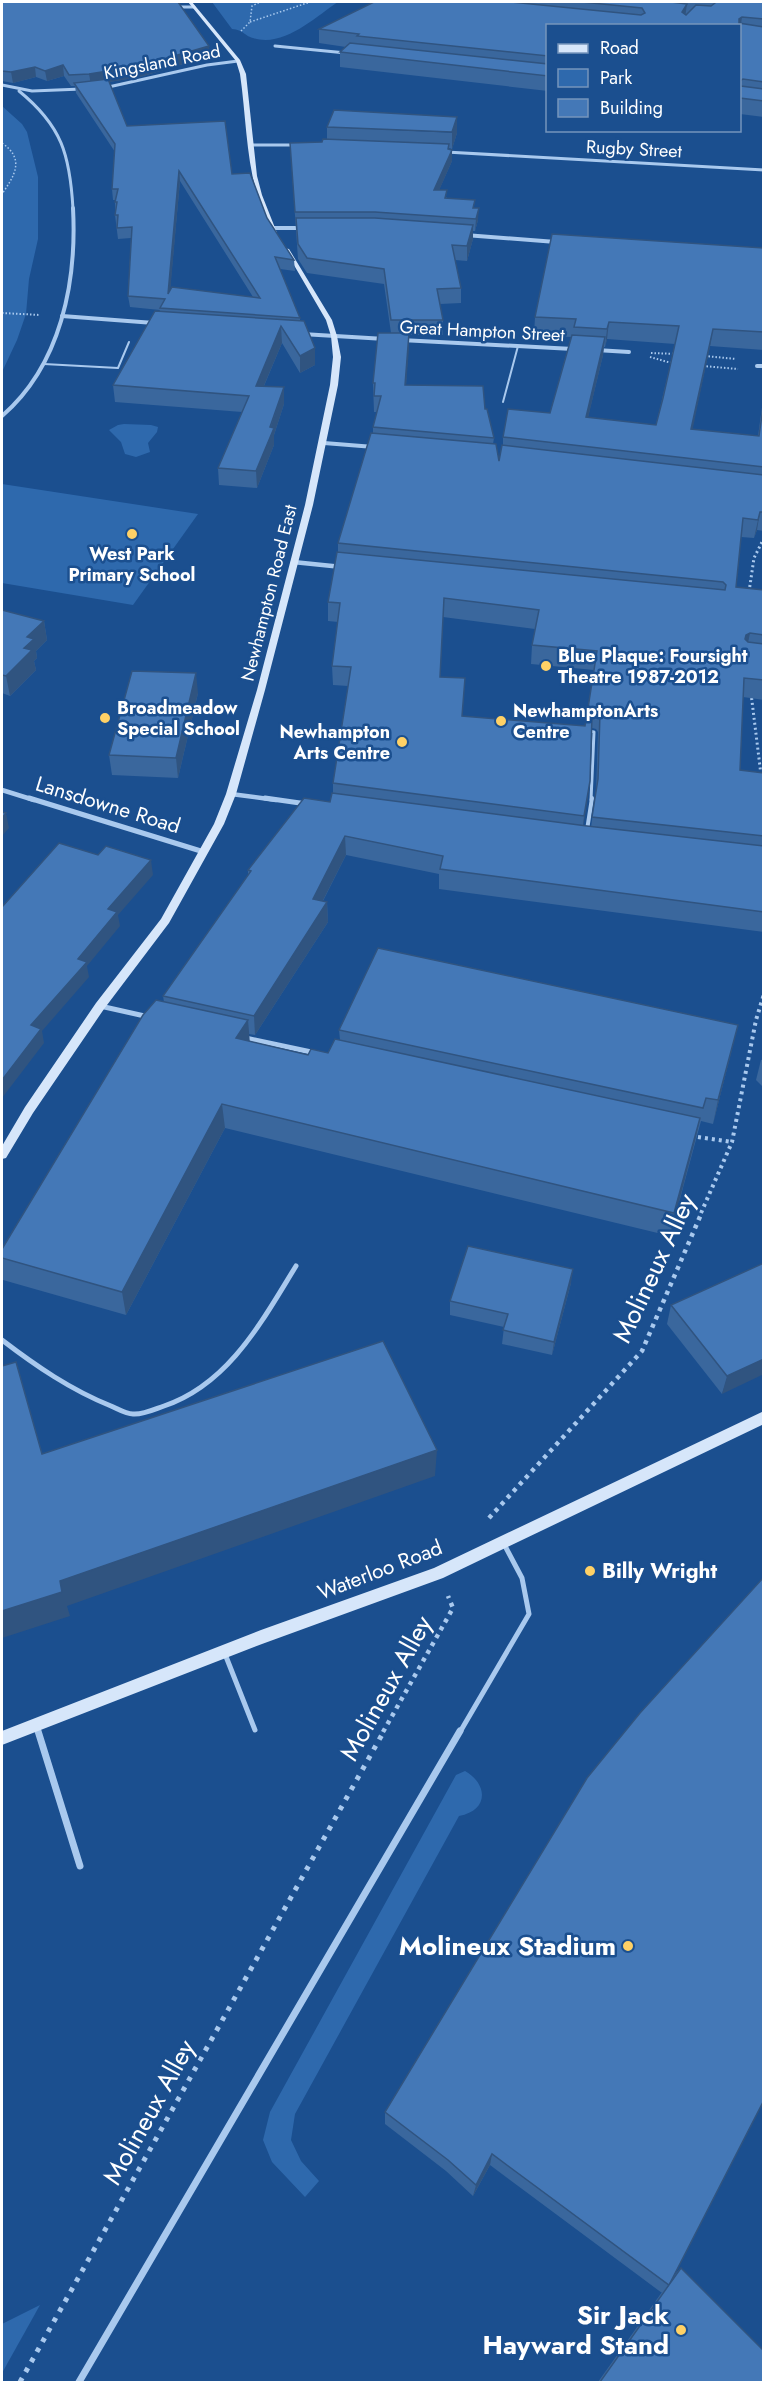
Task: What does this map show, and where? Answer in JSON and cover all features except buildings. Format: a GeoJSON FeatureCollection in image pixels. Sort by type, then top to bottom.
{"type":"FeatureCollection","features":[{"type":"Feature","properties":{"kind":"street"},"geometry":{"type":"LineString","coordinates":[[173,7],[192,4],[238,61],[247,92],[250,145],[258,194],[278,237]]}},
{"type":"Feature","properties":{"kind":"street"},"geometry":{"type":"LineString","coordinates":[[275,46],[349,54]]}},
{"type":"Feature","properties":{"kind":"street","name":"Kingsland Road"},"geometry":{"type":"LineString","coordinates":[[101,88],[121,86],[207,65],[238,61]]}},
{"type":"Feature","properties":{"kind":"street"},"geometry":{"type":"LineString","coordinates":[[2,85],[19,91],[50,121],[60,137],[72,191],[73,225],[70,278],[62,316],[44,364],[26,390],[2,416]]}},
{"type":"Feature","properties":{"kind":"street","name":"Kingsland Road"},"geometry":{"type":"LineString","coordinates":[[19,91],[41,92],[91,88]]}},
{"type":"Feature","properties":{"kind":"street"},"geometry":{"type":"LineString","coordinates":[[250,145],[309,145]]}},
{"type":"Feature","properties":{"kind":"street","name":"Rugby Street"},"geometry":{"type":"LineString","coordinates":[[438,152],[764,170]]}},
{"type":"Feature","properties":{"kind":"street"},"geometry":{"type":"LineString","coordinates":[[273,228],[307,228]]}},
{"type":"Feature","properties":{"kind":"street"},"geometry":{"type":"LineString","coordinates":[[454,234],[558,242]]}},
{"type":"Feature","properties":{"kind":"street","name":"Newhampton Road East"},"geometry":{"type":"LineString","coordinates":[[2,1155],[29,1110],[100,1006],[165,921],[219,824],[231,794],[261,690],[324,443],[336,366],[334,336],[319,300],[284,246]]}},
{"type":"Feature","properties":{"kind":"street"},"geometry":{"type":"LineString","coordinates":[[62,316],[157,323]]}},
{"type":"Feature","properties":{"kind":"street","name":"Great Hampton Street"},"geometry":{"type":"LineString","coordinates":[[299,333],[574,349]]}},
{"type":"Feature","properties":{"kind":"street","name":"Great Hampton Street"},"geometry":{"type":"LineString","coordinates":[[585,350],[629,352]]}},
{"type":"Feature","properties":{"kind":"street"},"geometry":{"type":"LineString","coordinates":[[757,366],[764,366]]}},
{"type":"Feature","properties":{"kind":"street"},"geometry":{"type":"LineString","coordinates":[[324,443],[383,448]]}},
{"type":"Feature","properties":{"kind":"street"},"geometry":{"type":"LineString","coordinates":[[293,562],[352,568]]}},
{"type":"Feature","properties":{"kind":"street","name":"Lansdowne Road"},"geometry":{"type":"LineString","coordinates":[[2,790],[204,852]]}},
{"type":"Feature","properties":{"kind":"street"},"geometry":{"type":"LineString","coordinates":[[231,794],[314,805]]}},
{"type":"Feature","properties":{"kind":"street"},"geometry":{"type":"LineString","coordinates":[[100,1006],[159,1019]]}},
{"type":"Feature","properties":{"kind":"street"},"geometry":{"type":"LineString","coordinates":[[229,1034],[323,1055]]}},
{"type":"Feature","properties":{"kind":"street","name":"Waterloo Road"},"geometry":{"type":"LineString","coordinates":[[2,1738],[224,1651],[438,1573],[764,1417]]}},
{"type":"Feature","properties":{"kind":"lane"},"geometry":{"type":"LineString","coordinates":[[44,364],[118,368],[129,342]]}},
{"type":"Feature","properties":{"kind":"lane"},"geometry":{"type":"LineString","coordinates":[[503,402],[518,346]]}},
{"type":"Feature","properties":{"kind":"lane"},"geometry":{"type":"LineString","coordinates":[[583,730],[594,732],[591,813],[587,832]]}},
{"type":"Feature","properties":{"kind":"lane"},"geometry":{"type":"LineString","coordinates":[[2,1340],[41,1371],[84,1395],[133,1414],[173,1405],[191,1396],[224,1368],[249,1342],[296,1266]]}},
{"type":"Feature","properties":{"kind":"lane"},"geometry":{"type":"LineString","coordinates":[[79,2382],[529,1614],[522,1578],[503,1542]]}},
{"type":"Feature","properties":{"kind":"lane"},"geometry":{"type":"LineString","coordinates":[[224,1651],[255,1730]]}},
{"type":"Feature","properties":{"kind":"lane"},"geometry":{"type":"LineString","coordinates":[[35,1724],[80,1866]]}},
{"type":"Feature","properties":{"kind":"path"},"geometry":{"type":"LineString","coordinates":[[250,22],[310,2]]}},
{"type":"Feature","properties":{"kind":"path"},"geometry":{"type":"LineString","coordinates":[[2,143],[12,150],[17,165],[11,181],[2,194]]}},
{"type":"Feature","properties":{"kind":"path"},"geometry":{"type":"LineString","coordinates":[[2,314],[62,316]]}},
{"type":"Feature","properties":{"kind":"path"},"geometry":{"type":"LineString","coordinates":[[629,352],[687,355]]}},
{"type":"Feature","properties":{"kind":"path"},"geometry":{"type":"LineString","coordinates":[[629,352],[685,365]]}},
{"type":"Feature","properties":{"kind":"path"},"geometry":{"type":"LineString","coordinates":[[698,356],[744,360],[757,366]]}},
{"type":"Feature","properties":{"kind":"path"},"geometry":{"type":"LineString","coordinates":[[696,366],[740,369],[757,366]]}},
{"type":"Feature","properties":{"kind":"path"},"geometry":{"type":"LineString","coordinates":[[748,601],[754,558],[764,538]]}},
{"type":"Feature","properties":{"kind":"path"},"geometry":{"type":"LineString","coordinates":[[750,692],[762,783]]}},
{"type":"Feature","properties":{"kind":"path","name":"Molineux Alley"},"geometry":{"type":"LineString","coordinates":[[485,1522],[642,1351],[732,1142],[756,1020],[764,994]]}},
{"type":"Feature","properties":{"kind":"path"},"geometry":{"type":"LineString","coordinates":[[698,1137],[732,1142]]}},
{"type":"Feature","properties":{"kind":"path","name":"Molineux Alley"},"geometry":{"type":"LineString","coordinates":[[20,2382],[453,1608],[438,1573]]}},
{"type":"Feature","properties":{"kind":"green space"},"geometry":{"type":"Polygon","coordinates":[[[212,2],[338,2],[299,29],[276,39],[265,40],[253,38],[239,30],[232,29],[212,2]]]}},
{"type":"Feature","properties":{"kind":"green space"},"geometry":{"type":"Polygon","coordinates":[[[2,106],[22,124],[27,132],[38,177],[38,239],[29,279],[26,314],[2,372],[2,106]]]}},
{"type":"Feature","properties":{"kind":"green space"},"geometry":{"type":"Polygon","coordinates":[[[124,424],[158,427],[157,432],[148,443],[150,452],[136,457],[125,454],[121,442],[109,430],[124,424]]]}},
{"type":"Feature","properties":{"kind":"green space"},"geometry":{"type":"Polygon","coordinates":[[[2,484],[198,514],[133,605],[2,583],[2,484]]]}},
{"type":"Feature","properties":{"kind":"green space"},"geometry":{"type":"Polygon","coordinates":[[[465,1771],[478,1783],[482,1797],[480,1803],[476,1809],[459,1816],[295,2114],[291,2140],[301,2161],[319,2181],[305,2197],[272,2162],[263,2140],[270,2112],[456,1775],[465,1771]]]}},
{"type":"Feature","properties":{"kind":"green space"},"geometry":{"type":"Polygon","coordinates":[[[40,2305],[2,2373],[2,2324],[40,2305]]]}},
{"type":"Feature","properties":{"kind":"place","name":"West Park Primary School"},"geometry":{"type":"Point","coordinates":[132,534]}},
{"type":"Feature","properties":{"kind":"place","name":"Blue Plaque: Foursight Theatre 1987-2012"},"geometry":{"type":"Point","coordinates":[546,666]}},
{"type":"Feature","properties":{"kind":"place","name":"Broadmeadow Special School"},"geometry":{"type":"Point","coordinates":[105,718]}},
{"type":"Feature","properties":{"kind":"place","name":"NewhamptonArts Centre"},"geometry":{"type":"Point","coordinates":[501,721]}},
{"type":"Feature","properties":{"kind":"place","name":"Newhampton Arts Centre"},"geometry":{"type":"Point","coordinates":[402,742]}},
{"type":"Feature","properties":{"kind":"place","name":"Billy Wright"},"geometry":{"type":"Point","coordinates":[590,1571]}},
{"type":"Feature","properties":{"kind":"place","name":"Molineux Stadium"},"geometry":{"type":"Point","coordinates":[628,1946]}},
{"type":"Feature","properties":{"kind":"place","name":"Sir Jack Hayward Stand"},"geometry":{"type":"Point","coordinates":[681,2330]}}]}
